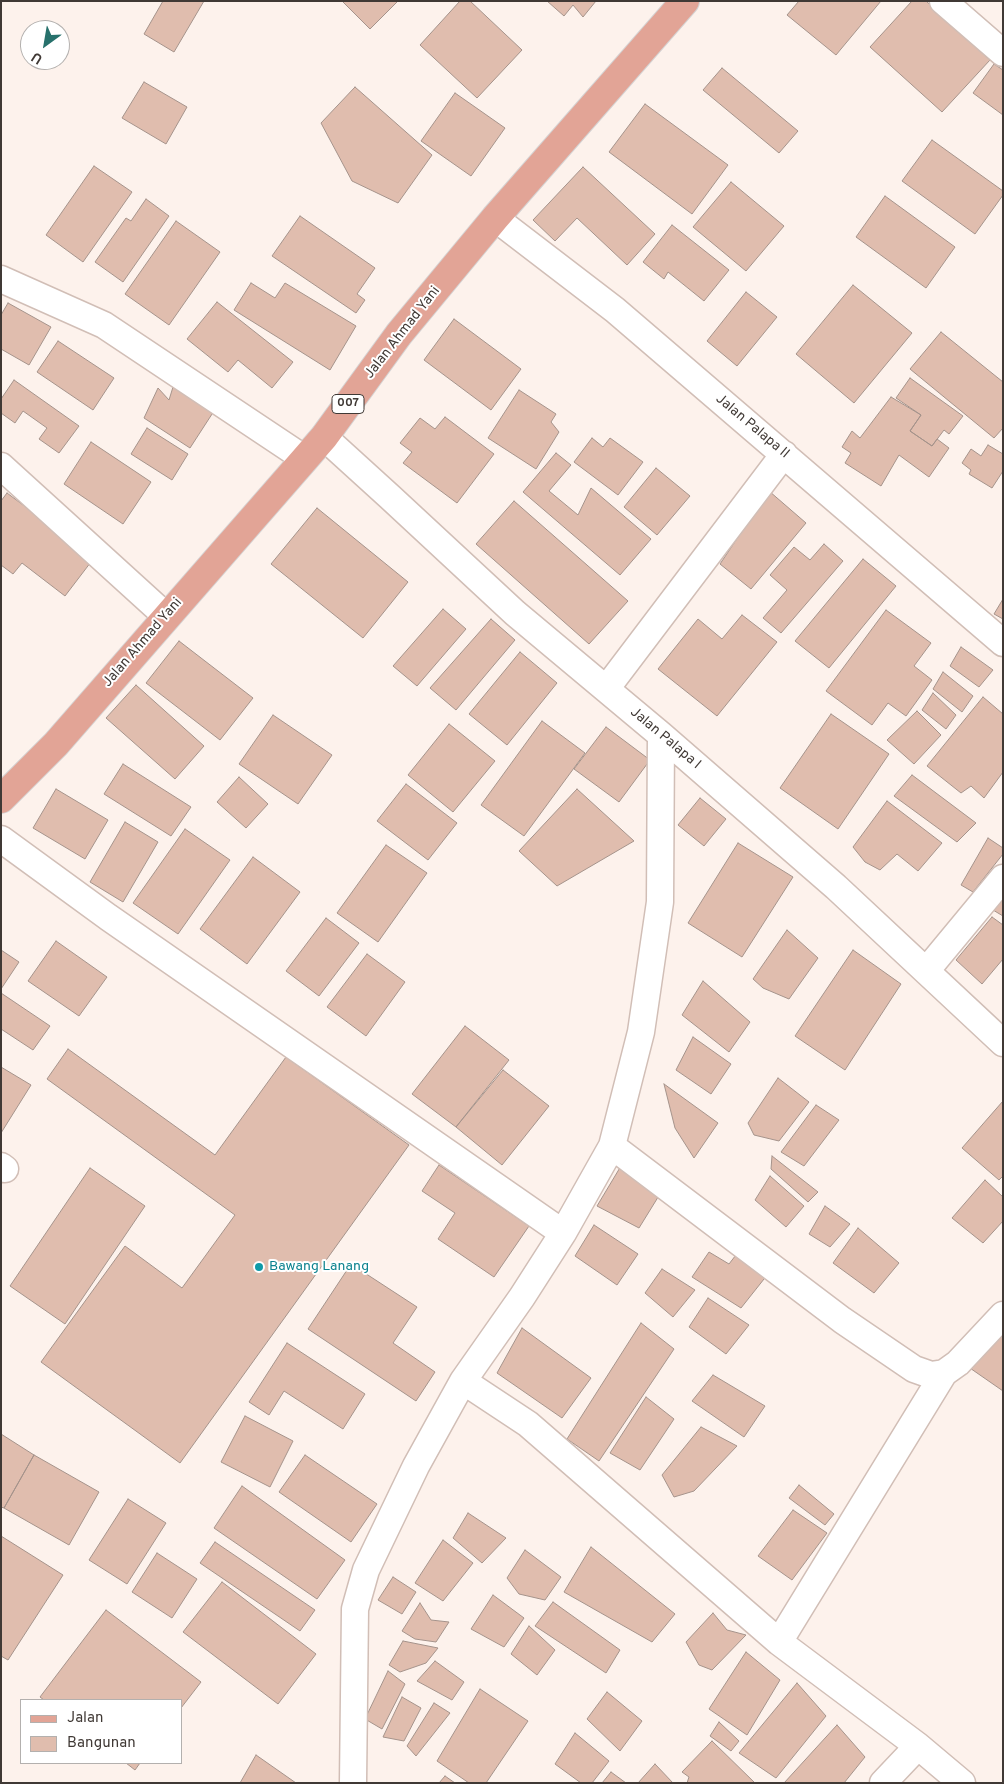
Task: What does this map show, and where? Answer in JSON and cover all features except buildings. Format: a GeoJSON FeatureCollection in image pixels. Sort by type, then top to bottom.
{"type":"FeatureCollection","features":[{"type":"Feature","properties":{"kind":"main road","name":"Jalan Ahmad Yani"},"geometry":{"type":"LineString","coordinates":[[1,800],[56,744],[324,437],[399,334],[495,218],[685,1]]}},
{"type":"Feature","properties":{"kind":"street"},"geometry":{"type":"LineString","coordinates":[[943,1],[1003,53]]}},
{"type":"Feature","properties":{"kind":"street","name":"Jalan Palapa II"},"geometry":{"type":"LineString","coordinates":[[495,218],[615,310],[1003,643]]}},
{"type":"Feature","properties":{"kind":"street"},"geometry":{"type":"LineString","coordinates":[[1,279],[104,325],[305,459]]}},
{"type":"Feature","properties":{"kind":"street","name":"Jalan Palapa I"},"geometry":{"type":"LineString","coordinates":[[324,437],[515,613],[836,887],[1003,1043]]}},
{"type":"Feature","properties":{"kind":"street"},"geometry":{"type":"LineString","coordinates":[[606,689],[784,454]]}},
{"type":"Feature","properties":{"kind":"street"},"geometry":{"type":"LineString","coordinates":[[1,466],[166,616]]}},
{"type":"Feature","properties":{"kind":"street"},"geometry":{"type":"LineString","coordinates":[[353,1783],[356,1609],[366,1570],[416,1466],[463,1381],[564,1233],[612,1146],[642,1032],[660,902],[660,735]]}},
{"type":"Feature","properties":{"kind":"street"},"geometry":{"type":"LineString","coordinates":[[1,839],[108,917],[564,1233]]}},
{"type":"Feature","properties":{"kind":"street"},"geometry":{"type":"LineString","coordinates":[[926,970],[1003,878]]}},
{"type":"Feature","properties":{"kind":"street"},"geometry":{"type":"LineString","coordinates":[[612,1146],[842,1320],[914,1369],[931,1376],[944,1373],[958,1363],[1003,1315]]}},
{"type":"Feature","properties":{"kind":"street"},"geometry":{"type":"LineString","coordinates":[[779,1642],[944,1373]]}},
{"type":"Feature","properties":{"kind":"street"},"geometry":{"type":"LineString","coordinates":[[463,1381],[528,1424],[779,1642],[918,1746],[962,1783]]}},
{"type":"Feature","properties":{"kind":"street"},"geometry":{"type":"LineString","coordinates":[[883,1783],[918,1746]]}},
{"type":"Feature","properties":{"kind":"place","name":"Bawang Lanang"},"geometry":{"type":"Point","coordinates":[259,1267]}}]}
